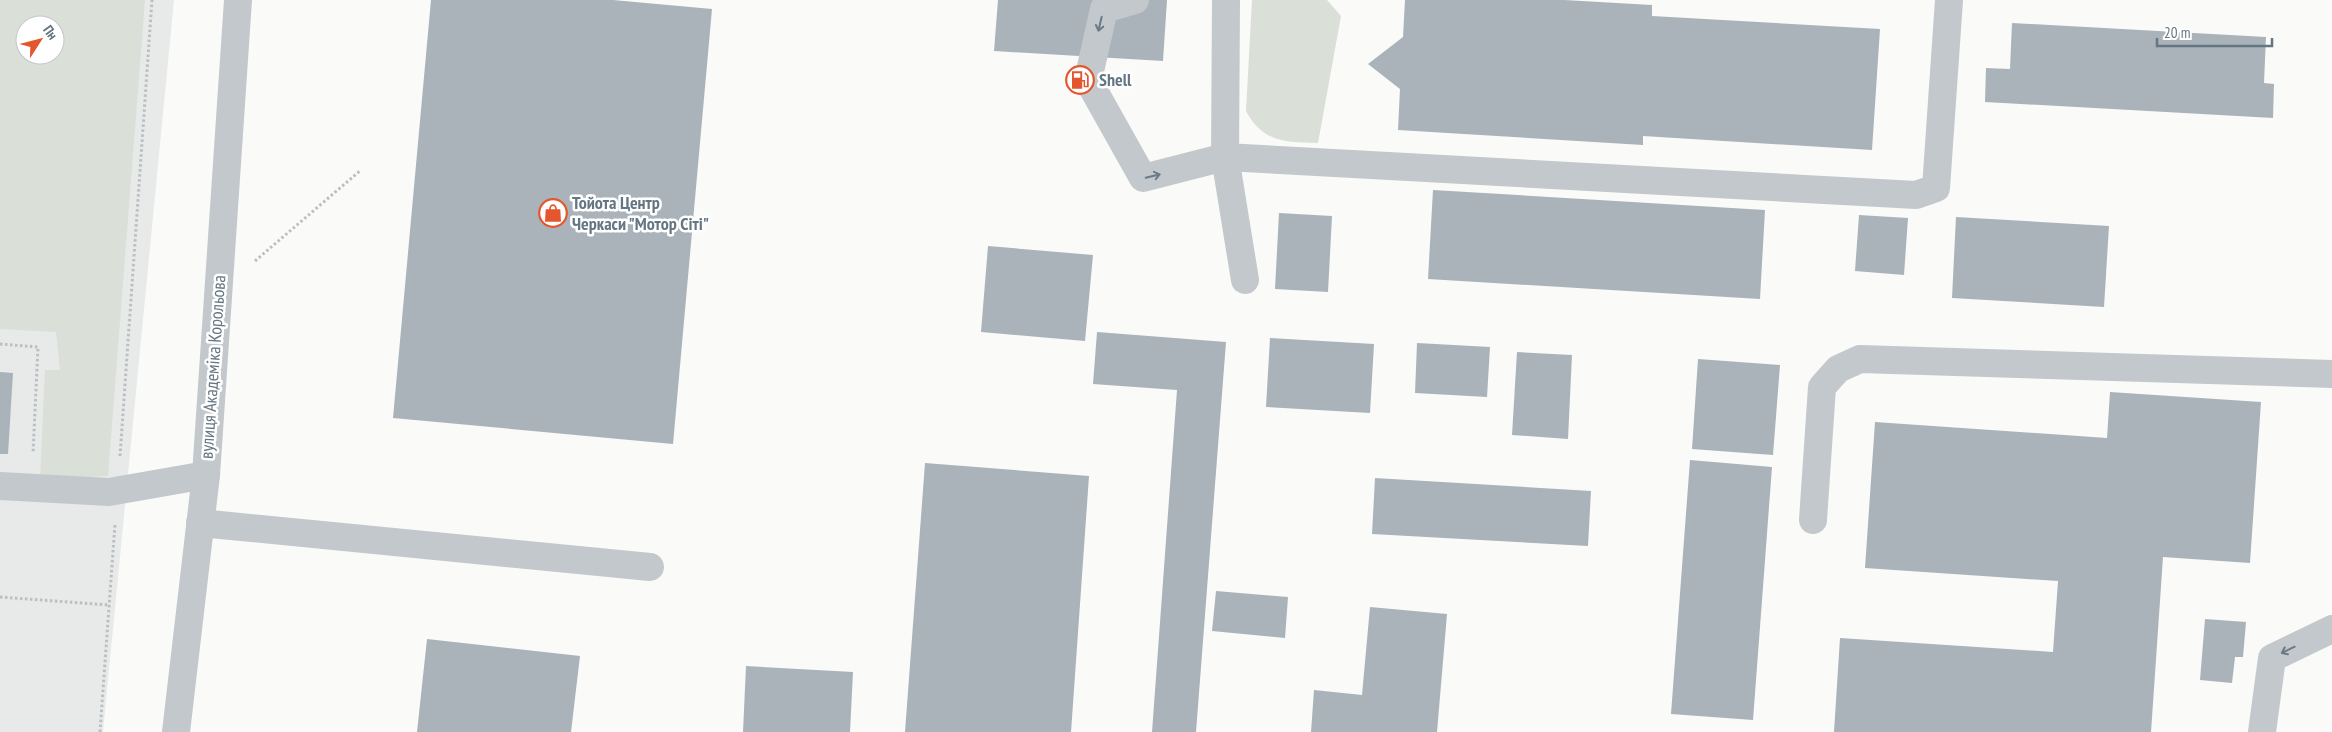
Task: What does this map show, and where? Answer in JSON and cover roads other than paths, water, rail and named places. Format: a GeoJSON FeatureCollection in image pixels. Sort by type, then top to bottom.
{"type":"FeatureCollection","features":[{"type":"Feature","properties":{"kind":"street","name":"вулиця Академіка Корольова"},"geometry":{"type":"LineString","coordinates":[[176,732],[206,475],[238,0]]}},
{"type":"Feature","properties":{"kind":"street"},"geometry":{"type":"LineString","coordinates":[[1135,0],[1104,9],[1088,80],[1143,178],[1225,157],[1916,195],[1936,188],[1949,0]]}},
{"type":"Feature","properties":{"kind":"street"},"geometry":{"type":"LineString","coordinates":[[1226,0],[1225,157],[1246,280]]}},
{"type":"Feature","properties":{"kind":"street"},"geometry":{"type":"LineString","coordinates":[[1813,520],[1822,387],[1838,369],[1860,359],[2332,374]]}},
{"type":"Feature","properties":{"kind":"street"},"geometry":{"type":"LineString","coordinates":[[0,486],[109,492],[117,489],[206,475]]}},
{"type":"Feature","properties":{"kind":"street"},"geometry":{"type":"LineString","coordinates":[[200,523],[650,566]]}},
{"type":"Feature","properties":{"kind":"street"},"geometry":{"type":"LineString","coordinates":[[2262,732],[2272,658],[2332,630]]}},
{"type":"Feature","properties":{"kind":"place","name":"Shell"},"geometry":{"type":"Point","coordinates":[1080,80]}},
{"type":"Feature","properties":{"kind":"place","name":"Тойота Центр Черкаси \"Мотор Сіті\""},"geometry":{"type":"Point","coordinates":[553,213]}}]}
